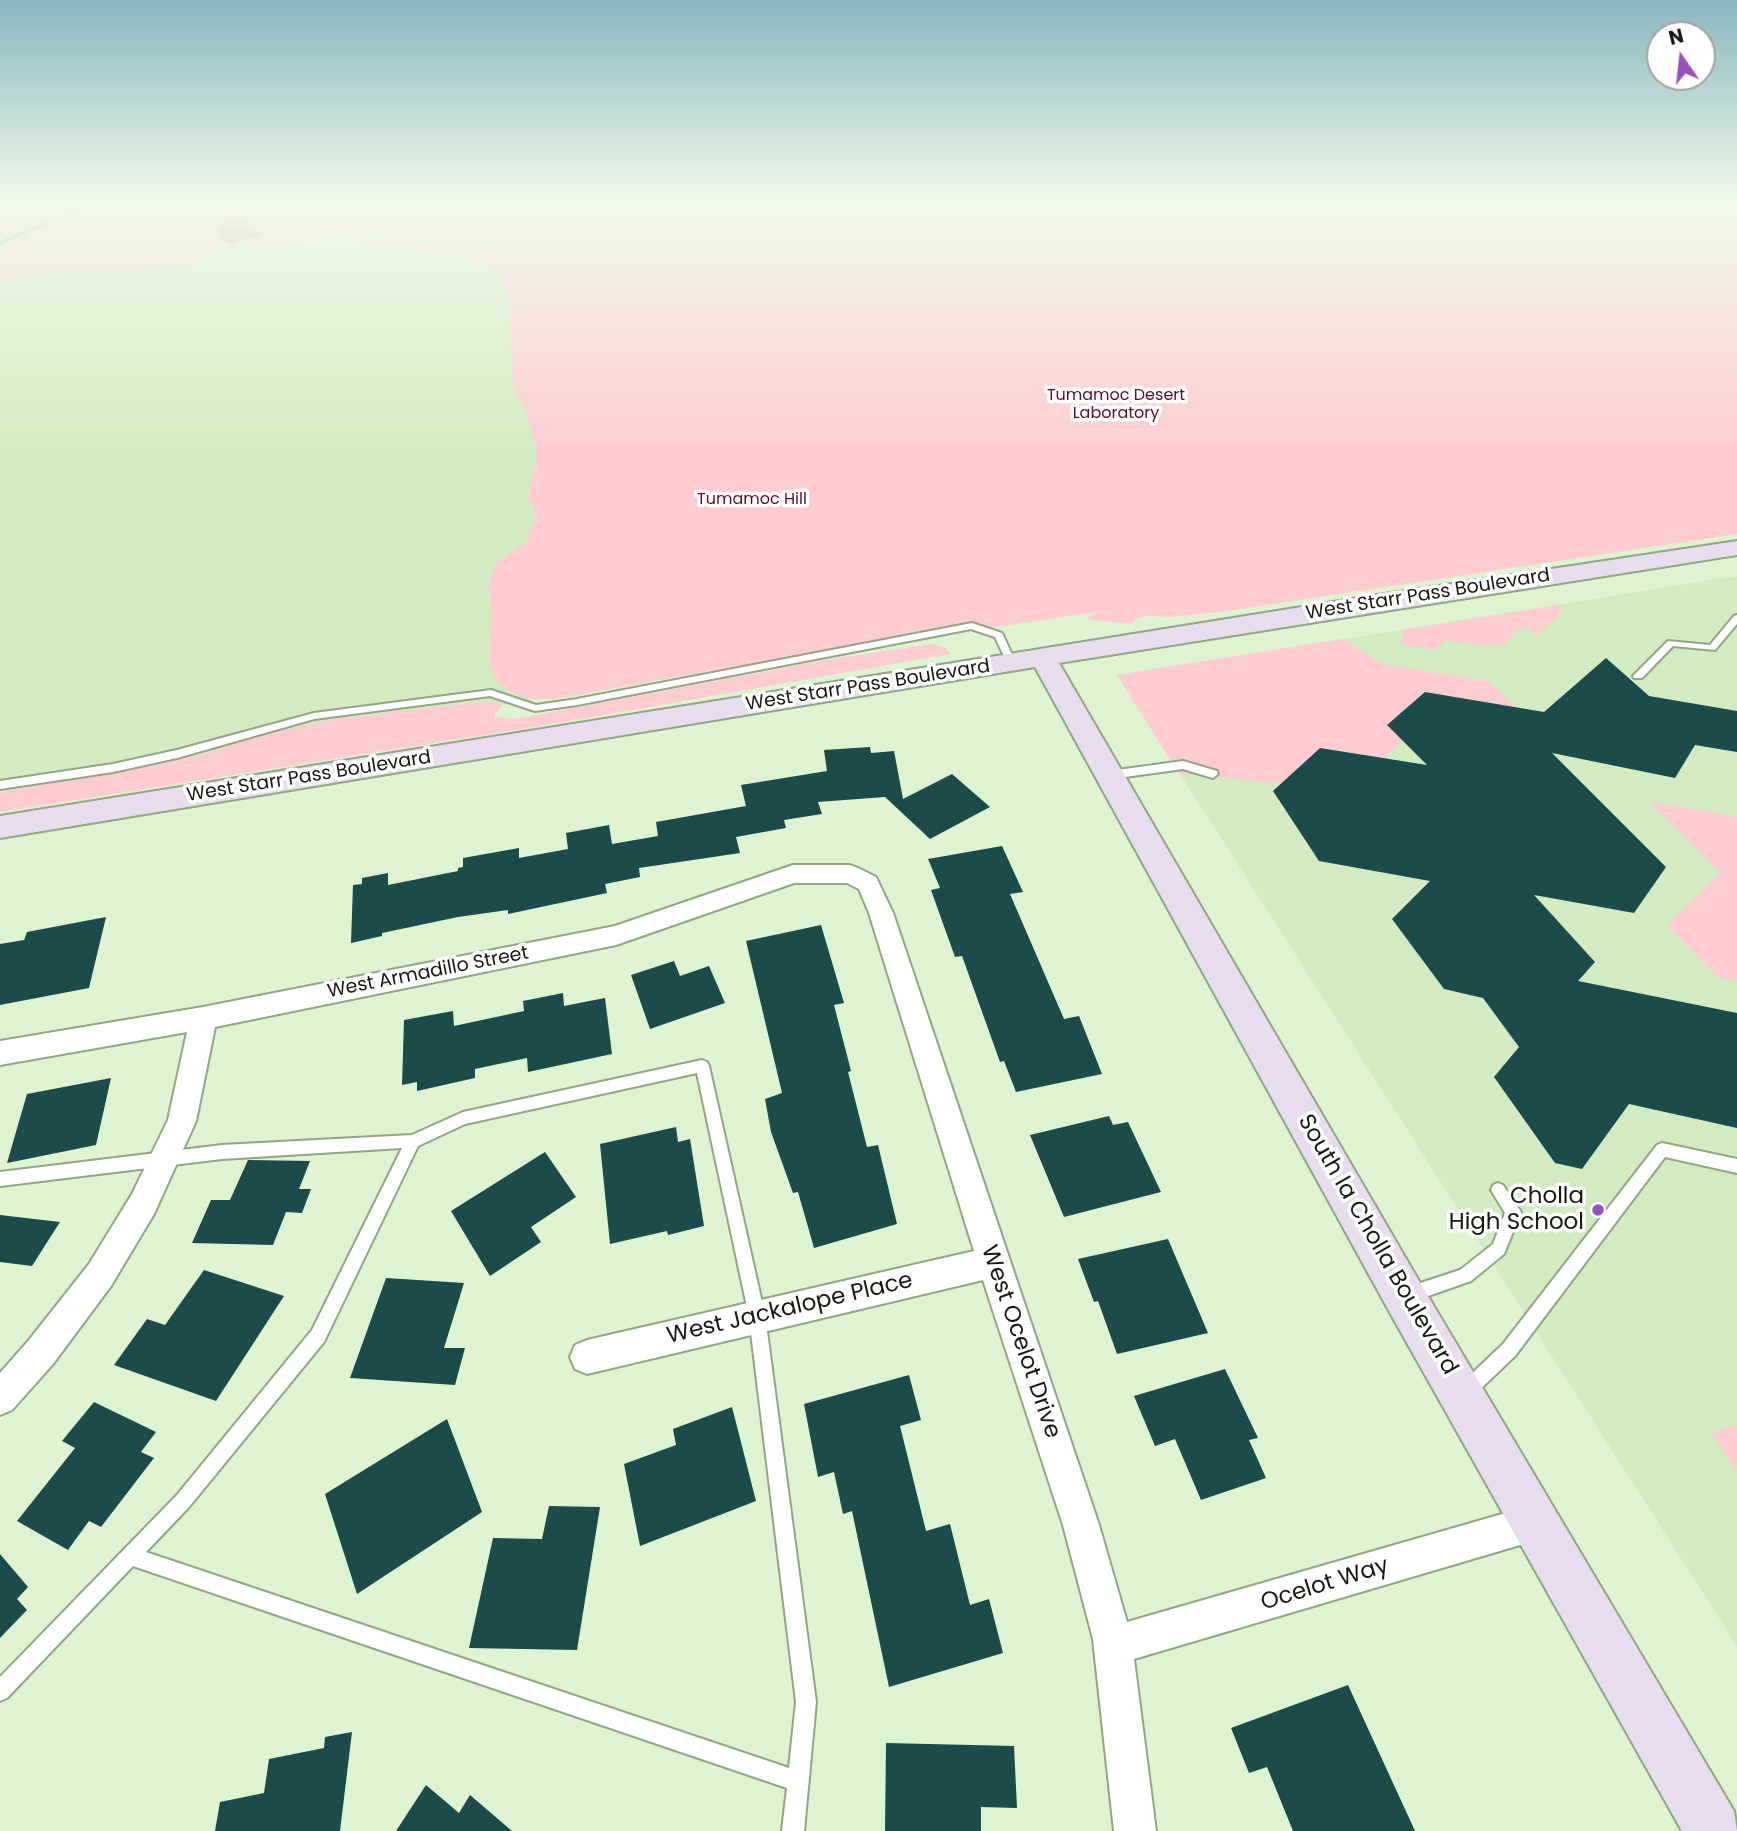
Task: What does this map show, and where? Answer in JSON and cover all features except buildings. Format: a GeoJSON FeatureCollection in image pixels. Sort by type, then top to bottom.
{"type":"FeatureCollection","features":[{"type":"Feature","properties":{"kind":"main road","name":"West Starr Pass Boulevard"},"geometry":{"type":"LineString","coordinates":[[0,827],[1737,548]]}},
{"type":"Feature","properties":{"kind":"main road","name":"South la Cholla Boulevard"},"geometry":{"type":"LineString","coordinates":[[1027,660],[1110,775],[1405,1296],[1714,1831]]}},
{"type":"Feature","properties":{"kind":"street","name":"West Armadillo Street"},"geometry":{"type":"LineString","coordinates":[[0,1053],[202,1018],[616,935],[793,874],[852,869]]}},
{"type":"Feature","properties":{"kind":"street","name":"West Ocelot Drive"},"geometry":{"type":"LineString","coordinates":[[852,869],[868,883],[875,896],[993,1262],[1082,1525],[1112,1646],[1135,1831]]}},
{"type":"Feature","properties":{"kind":"street"},"geometry":{"type":"LineString","coordinates":[[0,1398],[41,1352],[100,1275],[143,1204],[182,1121],[202,1018]]}},
{"type":"Feature","properties":{"kind":"street","name":"West Jackalope Place"},"geometry":{"type":"LineString","coordinates":[[587,1357],[993,1262]]}},
{"type":"Feature","properties":{"kind":"street","name":"Ocelot Way"},"geometry":{"type":"LineString","coordinates":[[1112,1646],[1537,1522]]}},
{"type":"Feature","properties":{"kind":"lane"},"geometry":{"type":"LineString","coordinates":[[1638,676],[1671,643],[1712,648],[1737,618]]}},
{"type":"Feature","properties":{"kind":"lane"},"geometry":{"type":"LineString","coordinates":[[0,785],[113,768],[177,754],[313,716],[491,694],[535,708],[972,626],[999,635],[1027,660]]}},
{"type":"Feature","properties":{"kind":"lane"},"geometry":{"type":"LineString","coordinates":[[1110,775],[1184,765],[1198,767],[1213,774]]}},
{"type":"Feature","properties":{"kind":"lane"},"geometry":{"type":"LineString","coordinates":[[0,1179],[222,1152],[413,1141],[463,1118],[702,1066],[757,1316],[806,1702],[793,1831]]}},
{"type":"Feature","properties":{"kind":"lane"},"geometry":{"type":"LineString","coordinates":[[0,1692],[183,1501],[318,1336],[413,1141]]}},
{"type":"Feature","properties":{"kind":"lane"},"geometry":{"type":"LineString","coordinates":[[1462,1394],[1509,1350],[1662,1150],[1737,1166]]}},
{"type":"Feature","properties":{"kind":"lane"},"geometry":{"type":"LineString","coordinates":[[1405,1296],[1465,1276],[1500,1250],[1513,1212],[1498,1190]]}},
{"type":"Feature","properties":{"kind":"lane"},"geometry":{"type":"LineString","coordinates":[[130,1556],[798,1781]]}},
{"type":"Feature","properties":{"kind":"shaded area"},"geometry":{"type":"Polygon","coordinates":[[[0,288],[548,288],[625,685],[0,789],[0,288]]]}},
{"type":"Feature","properties":{"kind":"shaded area","name":"Cholla High School"},"geometry":{"type":"Polygon","coordinates":[[[1737,576],[1737,1646],[1117,675],[1737,576]]]}},
{"type":"Feature","properties":{"kind":"green space"},"geometry":{"type":"Polygon","coordinates":[[[503,288],[1737,288],[1737,534],[1220,612],[1172,617],[1148,616],[1138,618],[1131,624],[1087,619],[1095,612],[708,671],[552,699],[526,698],[507,690],[496,680],[489,658],[492,614],[488,586],[492,574],[496,563],[527,542],[530,529],[536,523],[534,505],[527,502],[536,465],[536,446],[512,376],[510,301],[503,288]]]}},
{"type":"Feature","properties":{"kind":"green space"},"geometry":{"type":"Polygon","coordinates":[[[1560,605],[1561,614],[1536,636],[1520,627],[1505,644],[1492,646],[1445,641],[1436,650],[1401,645],[1403,630],[1560,605]]]}},
{"type":"Feature","properties":{"kind":"green space"},"geometry":{"type":"Polygon","coordinates":[[[1343,639],[1382,664],[1488,681],[1516,707],[1425,692],[1387,724],[1403,741],[1384,758],[1320,748],[1283,783],[1179,774],[1117,675],[1343,639]]]}},
{"type":"Feature","properties":{"kind":"green space"},"geometry":{"type":"Polygon","coordinates":[[[932,644],[946,648],[950,654],[547,725],[0,812],[0,792],[151,766],[205,754],[262,735],[336,719],[482,702],[500,703],[502,706],[495,713],[495,717],[515,719],[832,659],[932,644]]]}},
{"type":"Feature","properties":{"kind":"green space"},"geometry":{"type":"Polygon","coordinates":[[[1650,802],[1737,817],[1737,981],[1719,978],[1667,925],[1721,873],[1650,802]]]}},
{"type":"Feature","properties":{"kind":"green space"},"geometry":{"type":"Polygon","coordinates":[[[1737,1426],[1737,1471],[1711,1433],[1737,1426]]]}},
{"type":"Feature","properties":{"kind":"place","name":"Cholla High School"},"geometry":{"type":"Point","coordinates":[1598,1210]}},
{"type":"Feature","properties":{"kind":"park label","name":"Tumamoc Desert Laboratory"},"geometry":{"type":"Point","coordinates":[1116,405]}},
{"type":"Feature","properties":{"kind":"park label","name":"Tumamoc Hill"},"geometry":{"type":"Point","coordinates":[752,500]}}]}
